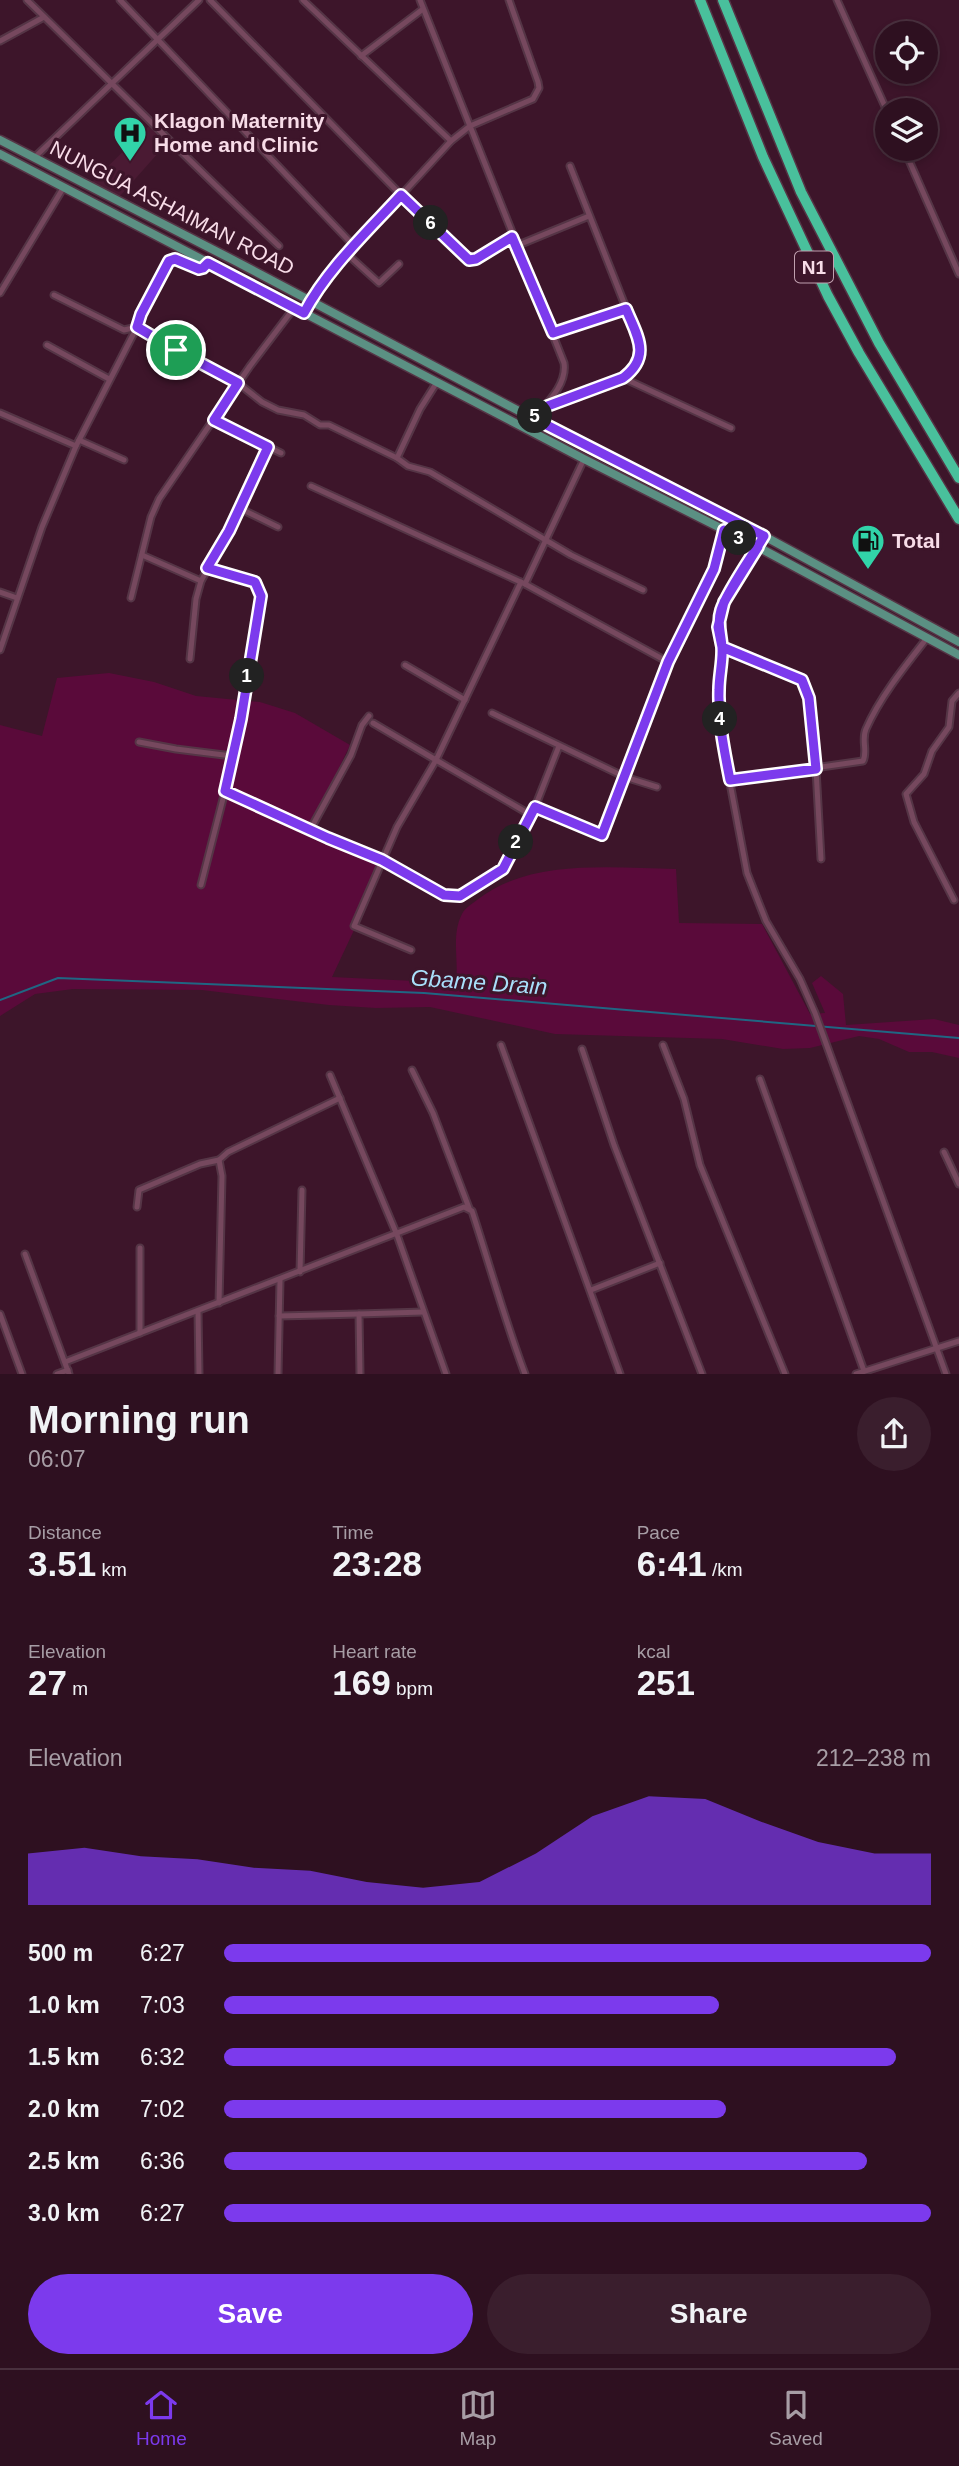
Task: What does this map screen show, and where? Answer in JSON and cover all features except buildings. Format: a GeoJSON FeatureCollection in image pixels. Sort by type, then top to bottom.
{"type":"FeatureCollection","features":[{"type":"Feature","properties":{"kind":"highway","name":"N1"},"geometry":{"type":"LineString","coordinates":[[700,0],[763,157],[828,296],[859,353],[959,519]]}},
{"type":"Feature","properties":{"kind":"highway","name":"N1"},"geometry":{"type":"LineString","coordinates":[[723,0],[801,192],[879,343],[959,478]]}},
{"type":"Feature","properties":{"kind":"main road","name":"NUNGUA ASHAIMAN ROAD"},"geometry":{"type":"LineString","coordinates":[[0,140],[764,536],[959,642]]}},
{"type":"Feature","properties":{"kind":"main road","name":"NUNGUA ASHAIMAN ROAD"},"geometry":{"type":"LineString","coordinates":[[0,154],[758,547],[959,655]]}},
{"type":"Feature","properties":{"kind":"street"},"geometry":{"type":"LineString","coordinates":[[27,0],[83,53],[110,84],[279,246]]}},
{"type":"Feature","properties":{"kind":"street"},"geometry":{"type":"LineString","coordinates":[[120,0],[354,246]]}},
{"type":"Feature","properties":{"kind":"street"},"geometry":{"type":"LineString","coordinates":[[34,157],[200,0]]}},
{"type":"Feature","properties":{"kind":"street"},"geometry":{"type":"LineString","coordinates":[[210,0],[401,195],[469,260],[476,259],[512,237]]}},
{"type":"Feature","properties":{"kind":"street"},"geometry":{"type":"LineString","coordinates":[[303,0],[450,141]]}},
{"type":"Feature","properties":{"kind":"street"},"geometry":{"type":"LineString","coordinates":[[420,0],[564,363],[565,373],[545,407],[526,429]]}},
{"type":"Feature","properties":{"kind":"street"},"geometry":{"type":"LineString","coordinates":[[304,313],[347,254],[450,141],[470,126],[533,99],[539,88],[509,0]]}},
{"type":"Feature","properties":{"kind":"street"},"geometry":{"type":"LineString","coordinates":[[837,0],[881,98]]}},
{"type":"Feature","properties":{"kind":"street"},"geometry":{"type":"LineString","coordinates":[[361,56],[423,9]]}},
{"type":"Feature","properties":{"kind":"street"},"geometry":{"type":"LineString","coordinates":[[0,41],[44,17]]}},
{"type":"Feature","properties":{"kind":"street"},"geometry":{"type":"LineString","coordinates":[[909,161],[959,274]]}},
{"type":"Feature","properties":{"kind":"street"},"geometry":{"type":"LineString","coordinates":[[545,407],[623,378],[632,371],[640,354],[640,346],[570,166]]}},
{"type":"Feature","properties":{"kind":"street"},"geometry":{"type":"LineString","coordinates":[[0,292],[62,190],[66,188]]}},
{"type":"Feature","properties":{"kind":"street"},"geometry":{"type":"LineString","coordinates":[[516,246],[589,216]]}},
{"type":"Feature","properties":{"kind":"street"},"geometry":{"type":"LineString","coordinates":[[347,254],[379,283],[399,264]]}},
{"type":"Feature","properties":{"kind":"street"},"geometry":{"type":"LineString","coordinates":[[0,650],[42,527],[77,443],[169,261],[175,259],[199,269],[208,263]]}},
{"type":"Feature","properties":{"kind":"street"},"geometry":{"type":"LineString","coordinates":[[54,295],[124,330],[137,327],[221,376],[238,383],[262,402],[278,410],[304,415],[320,425],[329,425],[413,468],[430,472],[545,540],[643,590]]}},
{"type":"Feature","properties":{"kind":"street"},"geometry":{"type":"LineString","coordinates":[[131,598],[151,517],[159,499],[238,383],[294,308]]}},
{"type":"Feature","properties":{"kind":"street"},"geometry":{"type":"LineString","coordinates":[[553,333],[626,309]]}},
{"type":"Feature","properties":{"kind":"street"},"geometry":{"type":"LineString","coordinates":[[47,345],[109,379]]}},
{"type":"Feature","properties":{"kind":"street"},"geometry":{"type":"LineString","coordinates":[[623,378],[732,428]]}},
{"type":"Feature","properties":{"kind":"street"},"geometry":{"type":"LineString","coordinates":[[397,458],[420,409],[437,382]]}},
{"type":"Feature","properties":{"kind":"street"},"geometry":{"type":"LineString","coordinates":[[0,413],[124,460]]}},
{"type":"Feature","properties":{"kind":"street"},"geometry":{"type":"LineString","coordinates":[[214,420],[281,453]]}},
{"type":"Feature","properties":{"kind":"street"},"geometry":{"type":"LineString","coordinates":[[190,659],[196,599],[201,581],[229,531],[268,447]]}},
{"type":"Feature","properties":{"kind":"street"},"geometry":{"type":"LineString","coordinates":[[411,950],[354,926],[397,827],[436,760],[584,459]]}},
{"type":"Feature","properties":{"kind":"street"},"geometry":{"type":"LineString","coordinates":[[311,486],[523,583],[668,662]]}},
{"type":"Feature","properties":{"kind":"street"},"geometry":{"type":"LineString","coordinates":[[239,508],[278,527]]}},
{"type":"Feature","properties":{"kind":"street"},"geometry":{"type":"LineString","coordinates":[[373,723],[524,811],[534,810],[602,835],[668,662],[714,569],[724,530]]}},
{"type":"Feature","properties":{"kind":"street"},"geometry":{"type":"LineString","coordinates":[[764,536],[724,602],[718,627],[722,647],[720,730],[747,873],[766,921],[800,979],[815,1013],[946,1374]]}},
{"type":"Feature","properties":{"kind":"street"},"geometry":{"type":"LineString","coordinates":[[142,555],[201,581]]}},
{"type":"Feature","properties":{"kind":"street"},"geometry":{"type":"LineString","coordinates":[[201,885],[225,791],[261,596],[255,582],[207,568]]}},
{"type":"Feature","properties":{"kind":"street"},"geometry":{"type":"LineString","coordinates":[[0,593],[17,598]]}},
{"type":"Feature","properties":{"kind":"street"},"geometry":{"type":"LineString","coordinates":[[730,780],[863,761],[866,757],[863,739],[865,730],[892,686],[927,638]]}},
{"type":"Feature","properties":{"kind":"street"},"geometry":{"type":"LineString","coordinates":[[722,647],[802,680],[809,698],[821,859]]}},
{"type":"Feature","properties":{"kind":"street"},"geometry":{"type":"LineString","coordinates":[[405,665],[464,701]]}},
{"type":"Feature","properties":{"kind":"street"},"geometry":{"type":"LineString","coordinates":[[954,900],[914,822],[906,798],[908,789],[923,774],[932,751],[949,727],[952,701],[959,693]]}},
{"type":"Feature","properties":{"kind":"street"},"geometry":{"type":"LineString","coordinates":[[952,701],[959,713]]}},
{"type":"Feature","properties":{"kind":"street"},"geometry":{"type":"LineString","coordinates":[[492,713],[625,777],[657,787]]}},
{"type":"Feature","properties":{"kind":"street"},"geometry":{"type":"LineString","coordinates":[[310,830],[369,716]]}},
{"type":"Feature","properties":{"kind":"street"},"geometry":{"type":"LineString","coordinates":[[139,742],[232,756]]}},
{"type":"Feature","properties":{"kind":"street"},"geometry":{"type":"LineString","coordinates":[[225,791],[382,860],[444,895],[460,896],[503,869],[534,810],[559,746]]}},
{"type":"Feature","properties":{"kind":"street"},"geometry":{"type":"LineString","coordinates":[[501,1045],[621,1374]]}},
{"type":"Feature","properties":{"kind":"street"},"geometry":{"type":"LineString","coordinates":[[663,1045],[684,1099],[700,1165],[785,1374]]}},
{"type":"Feature","properties":{"kind":"street"},"geometry":{"type":"LineString","coordinates":[[582,1049],[614,1145],[702,1374]]}},
{"type":"Feature","properties":{"kind":"street"},"geometry":{"type":"LineString","coordinates":[[412,1070],[433,1113],[472,1211],[499,1293],[507,1327],[525,1374]]}},
{"type":"Feature","properties":{"kind":"street"},"geometry":{"type":"LineString","coordinates":[[330,1075],[397,1235],[446,1374]]}},
{"type":"Feature","properties":{"kind":"street"},"geometry":{"type":"LineString","coordinates":[[760,1079],[864,1371]]}},
{"type":"Feature","properties":{"kind":"street"},"geometry":{"type":"LineString","coordinates":[[136,1206],[139,1190],[200,1164],[219,1160],[229,1152],[340,1098]]}},
{"type":"Feature","properties":{"kind":"street"},"geometry":{"type":"LineString","coordinates":[[944,1152],[959,1184]]}},
{"type":"Feature","properties":{"kind":"street"},"geometry":{"type":"LineString","coordinates":[[219,1160],[222,1176],[219,1303]]}},
{"type":"Feature","properties":{"kind":"street"},"geometry":{"type":"LineString","coordinates":[[300,1272],[302,1191]]}},
{"type":"Feature","properties":{"kind":"street"},"geometry":{"type":"LineString","coordinates":[[65,1362],[464,1207],[469,1208]]}},
{"type":"Feature","properties":{"kind":"street"},"geometry":{"type":"LineString","coordinates":[[140,1248],[140,1333]]}},
{"type":"Feature","properties":{"kind":"street"},"geometry":{"type":"LineString","coordinates":[[25,1254],[69,1372],[57,1374]]}},
{"type":"Feature","properties":{"kind":"street"},"geometry":{"type":"LineString","coordinates":[[591,1290],[660,1263]]}},
{"type":"Feature","properties":{"kind":"street"},"geometry":{"type":"LineString","coordinates":[[278,1374],[280,1280]]}},
{"type":"Feature","properties":{"kind":"street"},"geometry":{"type":"LineString","coordinates":[[198,1311],[199,1374]]}},
{"type":"Feature","properties":{"kind":"street"},"geometry":{"type":"LineString","coordinates":[[279,1316],[423,1312]]}},
{"type":"Feature","properties":{"kind":"street"},"geometry":{"type":"LineString","coordinates":[[0,1314],[22,1374]]}},
{"type":"Feature","properties":{"kind":"street"},"geometry":{"type":"LineString","coordinates":[[359,1314],[360,1374]]}},
{"type":"Feature","properties":{"kind":"street"},"geometry":{"type":"LineString","coordinates":[[856,1374],[959,1340]]}},
{"type":"Feature","properties":{"kind":"shaded area","name":"Klagon Maternity Home and Clinic"},"geometry":{"type":"Polygon","coordinates":[[[149,126],[167,143],[120,196],[91,183],[149,126]]]}},
{"type":"Feature","properties":{"kind":"shaded area"},"geometry":{"type":"Polygon","coordinates":[[[109,673],[154,682],[196,696],[260,702],[295,713],[350,745],[307,835],[385,864],[332,977],[456,983],[456,939],[462,914],[498,887],[521,877],[572,868],[676,869],[679,923],[762,924],[810,1014],[825,1013],[812,983],[821,976],[843,994],[846,1025],[934,1019],[959,1025],[959,1058],[932,1052],[909,1052],[879,1039],[859,1036],[810,1048],[783,1049],[722,1039],[555,1034],[430,1007],[329,1005],[202,990],[73,989],[35,994],[0,1016],[0,725],[42,736],[57,678],[109,673]]]}},
{"type":"Feature","properties":{"kind":"waterway","name":"Gbame Drain"},"geometry":{"type":"LineString","coordinates":[[0,1000],[58,978],[424,993],[959,1038]]}},
{"type":"Feature","properties":{"kind":"place","name":"Klagon Maternity Home and Clinic"},"geometry":{"type":"Point","coordinates":[130,163]}},
{"type":"Feature","properties":{"kind":"place","name":"Total"},"geometry":{"type":"Point","coordinates":[868,571]}},
{"type":"Feature","properties":{"kind":"route"},"geometry":{"type":"LineString","coordinates":[[176,350],[137,327],[155,284],[169,261],[175,259],[199,269],[208,263],[304,313],[347,254],[401,195],[469,260],[476,259],[512,237],[553,333],[626,309],[640,346],[640,354],[632,371],[623,378],[545,407],[533,418],[764,536],[748,565],[724,602],[720,612],[718,627],[722,647],[720,730],[730,780],[816,769],[809,698],[802,680],[722,647],[718,627],[720,612],[724,602],[748,565],[758,547],[724,530],[714,569],[668,662],[602,835],[535,807],[503,869],[460,896],[444,895],[382,860],[225,791],[241,719],[261,596],[255,582],[207,568],[229,531],[268,447],[214,420],[238,383],[176,350]]}}]}
